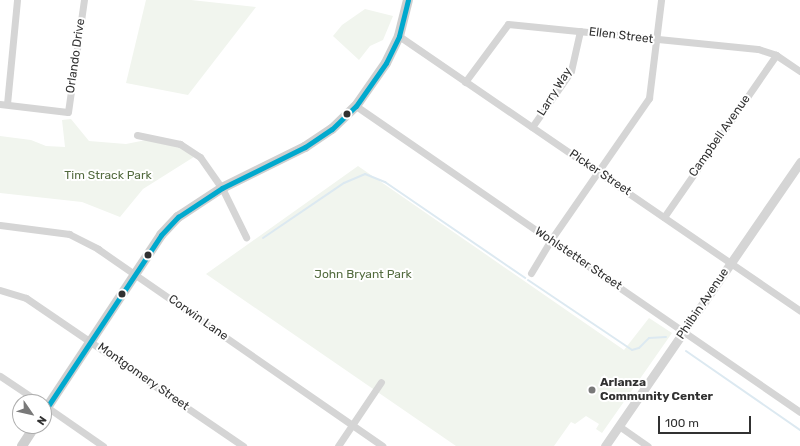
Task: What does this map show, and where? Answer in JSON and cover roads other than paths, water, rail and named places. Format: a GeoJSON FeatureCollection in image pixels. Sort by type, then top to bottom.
{"type":"FeatureCollection","features":[{"type":"Feature","properties":{"kind":"main road"},"geometry":{"type":"LineString","coordinates":[[52,396],[161,235],[178,217],[222,188],[305,147],[332,129],[356,106],[386,63],[399,36],[408,0]]}},
{"type":"Feature","properties":{"kind":"main road"},"geometry":{"type":"LineString","coordinates":[[22,446],[30,434]]}},
{"type":"Feature","properties":{"kind":"street"},"geometry":{"type":"LineString","coordinates":[[4,104],[17,0]]}},
{"type":"Feature","properties":{"kind":"street","name":"Orlando Drive"},"geometry":{"type":"LineString","coordinates":[[4,104],[68,112],[84,0]]}},
{"type":"Feature","properties":{"kind":"street"},"geometry":{"type":"LineString","coordinates":[[531,274],[550,241],[649,98],[661,0]]}},
{"type":"Feature","properties":{"kind":"street","name":"Ellen Street"},"geometry":{"type":"LineString","coordinates":[[465,82],[508,24],[758,49],[776,55],[800,71]]}},
{"type":"Feature","properties":{"kind":"street","name":"Larry Way"},"geometry":{"type":"LineString","coordinates":[[532,127],[571,71],[580,31]]}},
{"type":"Feature","properties":{"kind":"street","name":"Picker Street"},"geometry":{"type":"LineString","coordinates":[[399,36],[800,311]]}},
{"type":"Feature","properties":{"kind":"street","name":"Campbell Avenue"},"geometry":{"type":"LineString","coordinates":[[664,217],[776,55]]}},
{"type":"Feature","properties":{"kind":"street","name":"Wohlstetter Street"},"geometry":{"type":"LineString","coordinates":[[356,106],[800,412]]}},
{"type":"Feature","properties":{"kind":"street"},"geometry":{"type":"LineString","coordinates":[[137,135],[180,144],[200,157],[222,188],[246,237]]}},
{"type":"Feature","properties":{"kind":"street","name":"Philbin Avenue"},"geometry":{"type":"LineString","coordinates":[[605,446],[800,162]]}},
{"type":"Feature","properties":{"kind":"street","name":"Corwin Lane"},"geometry":{"type":"LineString","coordinates":[[0,225],[69,234],[98,249],[382,446]]}},
{"type":"Feature","properties":{"kind":"street","name":"Montgomery Street"},"geometry":{"type":"LineString","coordinates":[[0,290],[26,298],[243,446]]}},
{"type":"Feature","properties":{"kind":"street"},"geometry":{"type":"LineString","coordinates":[[0,376],[26,394]]}},
{"type":"Feature","properties":{"kind":"street"},"geometry":{"type":"LineString","coordinates":[[338,446],[381,382]]}},
{"type":"Feature","properties":{"kind":"street"},"geometry":{"type":"LineString","coordinates":[[52,412],[103,446]]}},
{"type":"Feature","properties":{"kind":"street"},"geometry":{"type":"LineString","coordinates":[[619,426],[648,446]]}},
{"type":"Feature","properties":{"kind":"waterway"},"geometry":{"type":"LineString","coordinates":[[263,238],[344,183],[365,174],[385,182],[525,278]]}},
{"type":"Feature","properties":{"kind":"waterway"},"geometry":{"type":"LineString","coordinates":[[528,280],[632,350],[639,348],[649,338],[666,337]]}},
{"type":"Feature","properties":{"kind":"waterway"},"geometry":{"type":"LineString","coordinates":[[686,351],[800,430]]}},
{"type":"Feature","properties":{"kind":"place","name":"Arlanza Community Center"},"geometry":{"type":"Point","coordinates":[592,390]}},
{"type":"Feature","properties":{"kind":"park label","name":"Tim Strack Park"},"geometry":{"type":"Point","coordinates":[108,176]}},
{"type":"Feature","properties":{"kind":"park label","name":"John Bryant Park"},"geometry":{"type":"Point","coordinates":[363,275]}}]}
